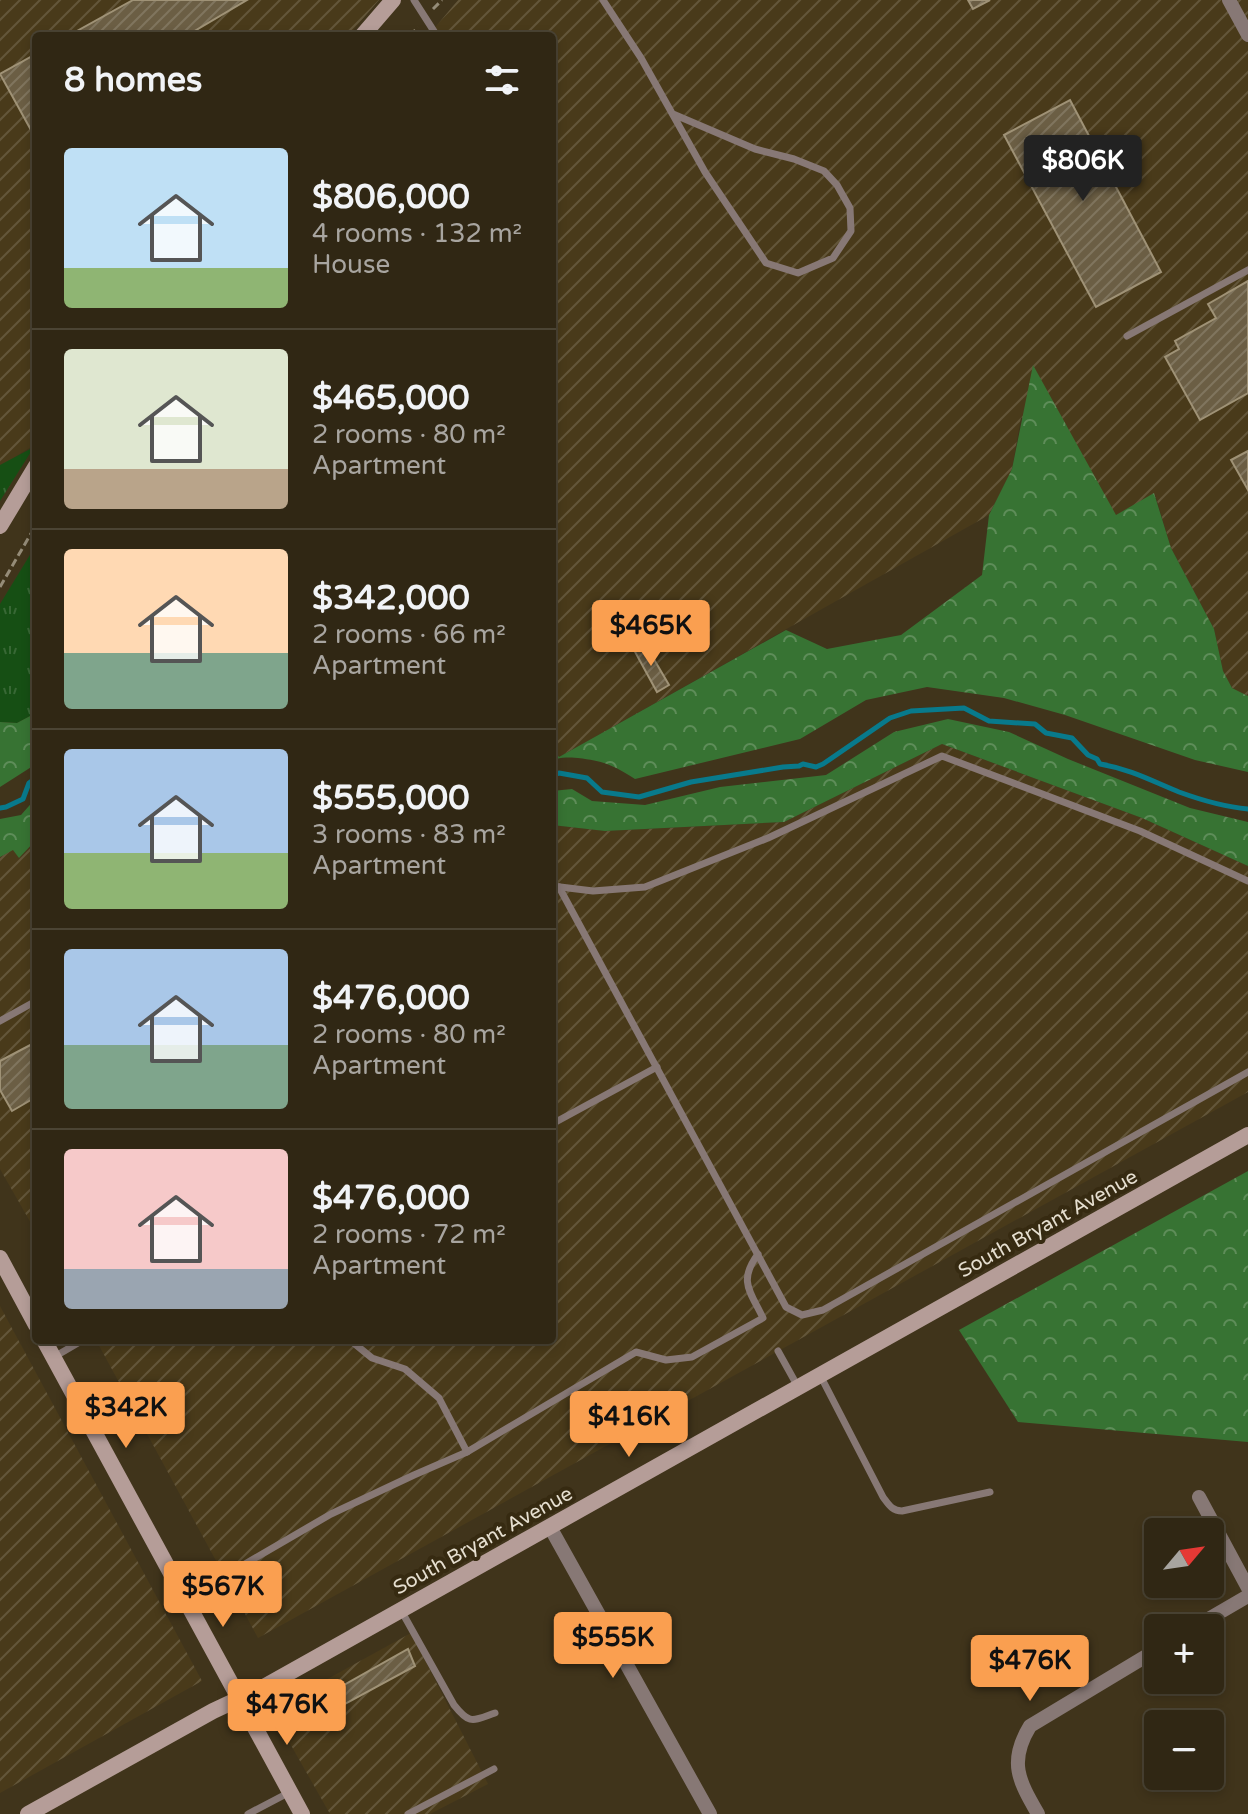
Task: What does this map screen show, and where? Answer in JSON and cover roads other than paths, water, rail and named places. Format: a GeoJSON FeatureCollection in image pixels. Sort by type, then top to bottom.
{"type":"FeatureCollection","features":[{"type":"Feature","properties":{"kind":"street"},"geometry":{"type":"LineString","coordinates":[[365,32],[393,0]]}},
{"type":"Feature","properties":{"kind":"street"},"geometry":{"type":"LineString","coordinates":[[1229,0],[1248,35]]}},
{"type":"Feature","properties":{"kind":"street"},"geometry":{"type":"LineString","coordinates":[[0,526],[32,473]]}},
{"type":"Feature","properties":{"kind":"street","name":"South Bryant Avenue"},"geometry":{"type":"LineString","coordinates":[[28,1814],[213,1711],[262,1688],[1248,1135]]}},
{"type":"Feature","properties":{"kind":"street"},"geometry":{"type":"LineString","coordinates":[[0,1258],[32,1318]]}},
{"type":"Feature","properties":{"kind":"street"},"geometry":{"type":"LineString","coordinates":[[46,1344],[302,1814]]}},
{"type":"Feature","properties":{"kind":"street"},"geometry":{"type":"LineString","coordinates":[[1199,1497],[1248,1588]]}},
{"type":"Feature","properties":{"kind":"street"},"geometry":{"type":"LineString","coordinates":[[550,1527],[710,1814]]}},
{"type":"Feature","properties":{"kind":"street"},"geometry":{"type":"LineString","coordinates":[[1217,1614],[1248,1596]]}},
{"type":"Feature","properties":{"kind":"street"},"geometry":{"type":"LineString","coordinates":[[1038,1814],[1019,1781],[1021,1740],[1030,1726],[1144,1657]]}},
{"type":"Feature","properties":{"kind":"lane"},"geometry":{"type":"LineString","coordinates":[[414,0],[434,32]]}},
{"type":"Feature","properties":{"kind":"lane"},"geometry":{"type":"LineString","coordinates":[[603,0],[641,58],[705,172],[766,263],[798,273],[833,258],[851,231],[850,208],[837,185],[824,171],[755,149],[673,114]]}},
{"type":"Feature","properties":{"kind":"lane"},"geometry":{"type":"LineString","coordinates":[[1127,336],[1248,270]]}},
{"type":"Feature","properties":{"kind":"lane"},"geometry":{"type":"LineString","coordinates":[[556,886],[593,891],[645,887],[768,838],[942,756],[1140,831],[1248,881]]}},
{"type":"Feature","properties":{"kind":"lane"},"geometry":{"type":"LineString","coordinates":[[556,886],[786,1307],[802,1315],[823,1310],[1248,1072]]}},
{"type":"Feature","properties":{"kind":"lane"},"geometry":{"type":"LineString","coordinates":[[0,1021],[32,1003]]}},
{"type":"Feature","properties":{"kind":"lane"},"geometry":{"type":"LineString","coordinates":[[556,1122],[657,1067]]}},
{"type":"Feature","properties":{"kind":"lane"},"geometry":{"type":"LineString","coordinates":[[233,1571],[331,1514],[467,1452],[636,1352],[666,1360],[692,1357],[763,1318],[746,1281],[750,1265],[758,1254]]}},
{"type":"Feature","properties":{"kind":"lane"},"geometry":{"type":"LineString","coordinates":[[54,1357],[76,1344]]}},
{"type":"Feature","properties":{"kind":"lane"},"geometry":{"type":"LineString","coordinates":[[355,1344],[372,1358],[405,1369],[439,1398],[467,1452]]}},
{"type":"Feature","properties":{"kind":"lane"},"geometry":{"type":"LineString","coordinates":[[778,1351],[798,1387]]}},
{"type":"Feature","properties":{"kind":"lane"},"geometry":{"type":"LineString","coordinates":[[820,1375],[891,1507],[902,1511],[990,1492]]}},
{"type":"Feature","properties":{"kind":"lane"},"geometry":{"type":"LineString","coordinates":[[401,1610],[465,1719],[472,1721],[495,1713]]}},
{"type":"Feature","properties":{"kind":"lane"},"geometry":{"type":"LineString","coordinates":[[408,1814],[494,1769]]}},
{"type":"Feature","properties":{"kind":"lane"},"geometry":{"type":"LineString","coordinates":[[248,1814],[290,1792]]}},
{"type":"Feature","properties":{"kind":"waterway"},"geometry":{"type":"LineString","coordinates":[[556,774],[587,778],[602,792],[639,797],[691,782],[803,764],[816,767],[890,718],[911,711],[964,708],[989,721],[1035,724],[1046,733],[1072,738],[1100,764],[1131,772],[1204,800],[1248,809]]}},
{"type":"Feature","properties":{"kind":"waterway"},"geometry":{"type":"LineString","coordinates":[[0,808],[23,799],[32,781]]}}]}
